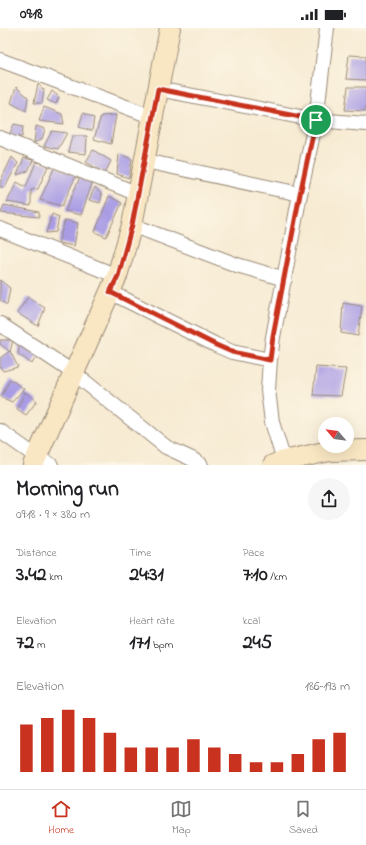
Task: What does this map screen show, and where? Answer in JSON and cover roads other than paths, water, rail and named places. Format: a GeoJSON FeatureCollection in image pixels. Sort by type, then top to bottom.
{"type":"FeatureCollection","features":[{"type":"Feature","properties":{"kind":"street"},"geometry":{"type":"LineString","coordinates":[[0,431],[40,462],[74,373],[114,284],[132,225],[170,28]]}},
{"type":"Feature","properties":{"kind":"street"},"geometry":{"type":"LineString","coordinates":[[327,28],[316,120],[300,194],[273,336],[268,390],[278,463],[329,451],[366,450]]}},
{"type":"Feature","properties":{"kind":"street"},"geometry":{"type":"LineString","coordinates":[[0,60],[153,117]]}},
{"type":"Feature","properties":{"kind":"street"},"geometry":{"type":"LineString","coordinates":[[158,89],[316,120],[366,124]]}},
{"type":"Feature","properties":{"kind":"street"},"geometry":{"type":"LineString","coordinates":[[0,138],[138,194]]}},
{"type":"Feature","properties":{"kind":"street"},"geometry":{"type":"LineString","coordinates":[[145,161],[300,194]]}},
{"type":"Feature","properties":{"kind":"street"},"geometry":{"type":"LineString","coordinates":[[132,225],[238,265],[285,279]]}},
{"type":"Feature","properties":{"kind":"street"},"geometry":{"type":"LineString","coordinates":[[0,229],[114,284],[226,350],[270,360]]}},
{"type":"Feature","properties":{"kind":"street"},"geometry":{"type":"LineString","coordinates":[[0,324],[74,373],[166,447],[201,465]]}}]}
